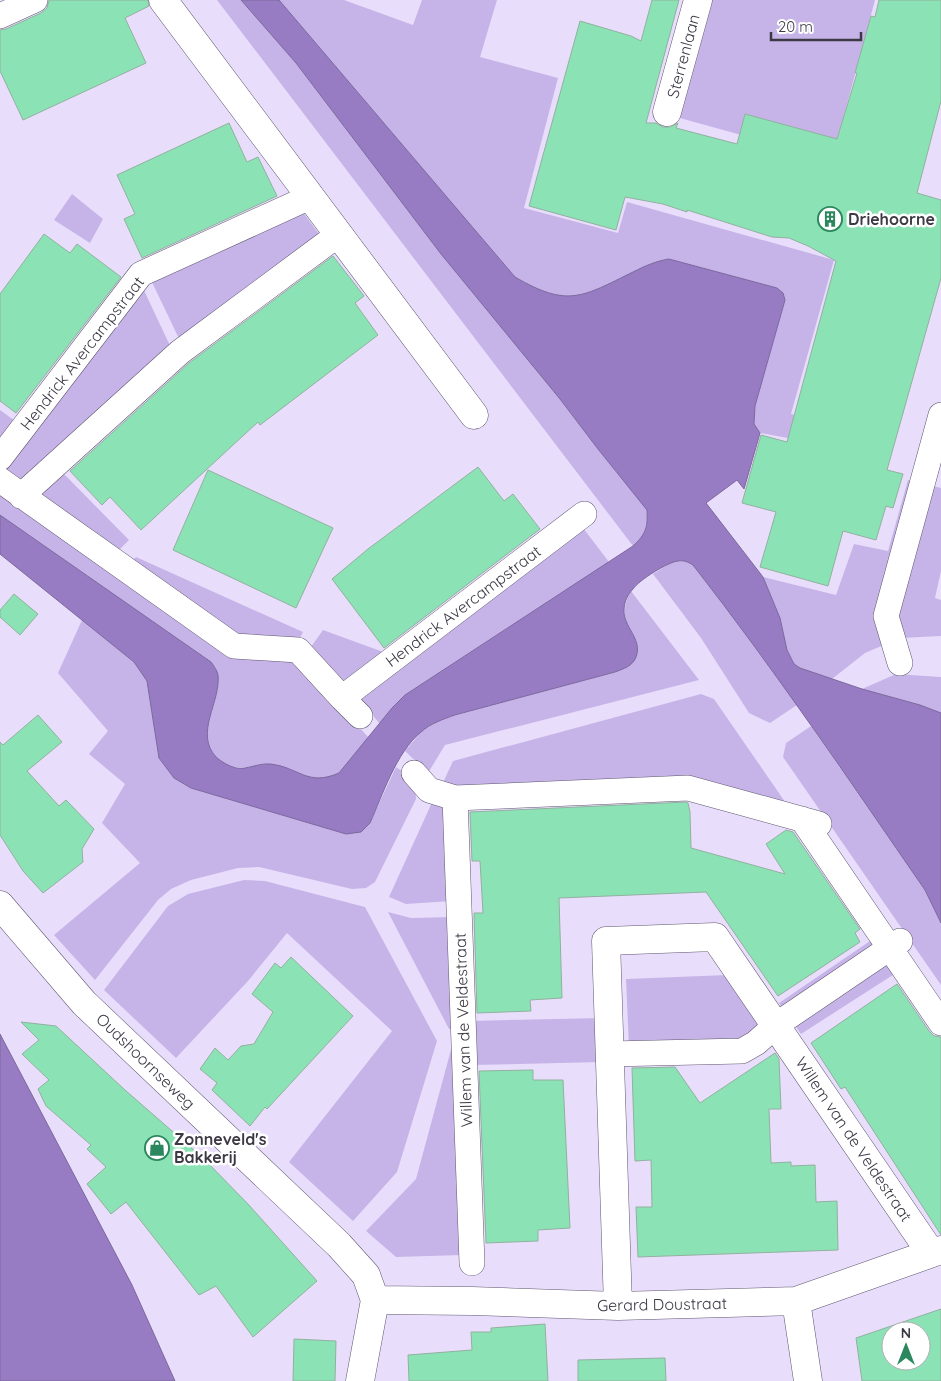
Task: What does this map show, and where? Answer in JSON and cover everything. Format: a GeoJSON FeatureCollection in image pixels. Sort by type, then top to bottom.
{"type":"FeatureCollection","features":[{"type":"Feature","properties":{"kind":"street"},"geometry":{"type":"LineString","coordinates":[[0,16],[35,0]]}},
{"type":"Feature","properties":{"kind":"street"},"geometry":{"type":"LineString","coordinates":[[163,0],[474,414]]}},
{"type":"Feature","properties":{"kind":"street","name":"Sterrenlaan"},"geometry":{"type":"LineString","coordinates":[[667,112],[698,0]]}},
{"type":"Feature","properties":{"kind":"street","name":"Hendrick Avercampstraat"},"geometry":{"type":"LineString","coordinates":[[0,458],[141,274],[310,197]]}},
{"type":"Feature","properties":{"kind":"street"},"geometry":{"type":"LineString","coordinates":[[21,496],[180,352],[339,234]]}},
{"type":"Feature","properties":{"kind":"street"},"geometry":{"type":"LineString","coordinates":[[900,662],[886,616],[941,415]]}},
{"type":"Feature","properties":{"kind":"street"},"geometry":{"type":"LineString","coordinates":[[0,480],[234,646],[298,650],[360,716]]}},
{"type":"Feature","properties":{"kind":"street","name":"Hendrick Avercampstraat"},"geometry":{"type":"LineString","coordinates":[[342,698],[584,514]]}},
{"type":"Feature","properties":{"kind":"street"},"geometry":{"type":"LineString","coordinates":[[414,773],[430,790],[455,798],[688,788],[810,821],[895,944],[941,1023]]}},
{"type":"Feature","properties":{"kind":"street","name":"Willem van de Veldestraat"},"geometry":{"type":"LineString","coordinates":[[455,798],[472,1263]]}},
{"type":"Feature","properties":{"kind":"street","name":"Oudshoornseweg"},"geometry":{"type":"LineString","coordinates":[[0,905],[84,1002],[339,1246],[366,1276],[375,1300]]}},
{"type":"Feature","properties":{"kind":"street","name":"Willem van de Veldestraat"},"geometry":{"type":"LineString","coordinates":[[618,1306],[606,940],[715,937],[936,1251]]}},
{"type":"Feature","properties":{"kind":"street"},"geometry":{"type":"LineString","coordinates":[[610,1054],[742,1052],[756,1044],[776,1026],[895,944]]}},
{"type":"Feature","properties":{"kind":"street","name":"Gerard Doustraat"},"geometry":{"type":"LineString","coordinates":[[375,1300],[618,1306],[796,1302],[936,1251]]}},
{"type":"Feature","properties":{"kind":"street"},"geometry":{"type":"LineString","coordinates":[[360,1381],[375,1300]]}},
{"type":"Feature","properties":{"kind":"street"},"geometry":{"type":"LineString","coordinates":[[796,1302],[808,1381]]}},
{"type":"Feature","properties":{"kind":"shaded area"},"geometry":{"type":"Polygon","coordinates":[[[217,0],[241,0],[296,63],[441,254],[648,510],[645,530],[641,538],[633,546],[217,0]]]}},
{"type":"Feature","properties":{"kind":"shaded area"},"geometry":{"type":"Polygon","coordinates":[[[241,0],[279,0],[515,277],[533,287],[562,296],[575,296],[600,288],[646,266],[669,259],[777,288],[783,293],[785,300],[755,406],[754,424],[760,433],[744,489],[737,480],[706,503],[763,577],[780,618],[787,650],[794,664],[800,668],[862,689],[920,705],[941,713],[941,923],[925,890],[811,726],[693,565],[688,562],[673,562],[661,568],[636,585],[628,596],[624,607],[626,622],[637,644],[635,660],[630,665],[615,672],[455,715],[428,727],[412,741],[397,762],[370,823],[361,832],[346,834],[191,788],[174,778],[159,758],[147,681],[134,662],[0,554],[0,515],[211,662],[218,673],[218,685],[207,738],[210,748],[221,761],[236,768],[270,764],[303,775],[319,778],[339,773],[392,708],[405,695],[633,546],[641,538],[645,530],[647,510],[560,399],[441,254],[296,63],[241,0]]]}},
{"type":"Feature","properties":{"kind":"shaded area"},"geometry":{"type":"Polygon","coordinates":[[[279,0],[344,0],[413,25],[422,0],[497,0],[480,57],[558,78],[524,208],[618,233],[627,202],[834,260],[791,414],[799,416],[793,439],[760,433],[754,425],[755,406],[785,300],[783,293],[777,288],[669,259],[577,297],[559,296],[536,289],[515,277],[279,0]]]}},
{"type":"Feature","properties":{"kind":"shaded area"},"geometry":{"type":"Polygon","coordinates":[[[711,0],[875,0],[832,160],[676,117],[711,0]]]}},
{"type":"Feature","properties":{"kind":"shaded area"},"geometry":{"type":"Polygon","coordinates":[[[72,194],[103,219],[90,243],[54,220],[72,194]]]}},
{"type":"Feature","properties":{"kind":"shaded area"},"geometry":{"type":"Polygon","coordinates":[[[299,207],[322,238],[182,345],[150,278],[299,207]]]}},
{"type":"Feature","properties":{"kind":"shaded area"},"geometry":{"type":"Polygon","coordinates":[[[141,284],[173,352],[21,490],[0,473],[141,284]]]}},
{"type":"Feature","properties":{"kind":"shaded area"},"geometry":{"type":"Polygon","coordinates":[[[0,410],[18,423],[0,448],[0,410]]]}},
{"type":"Feature","properties":{"kind":"shaded area"},"geometry":{"type":"Polygon","coordinates":[[[63,473],[129,540],[114,555],[37,499],[63,473]]]}},
{"type":"Feature","properties":{"kind":"shaded area"},"geometry":{"type":"Polygon","coordinates":[[[908,480],[941,488],[941,571],[935,598],[941,600],[941,636],[900,638],[865,653],[832,679],[800,668],[794,664],[787,650],[780,618],[763,577],[836,595],[854,544],[888,551],[908,480]]]}},
{"type":"Feature","properties":{"kind":"shaded area"},"geometry":{"type":"Polygon","coordinates":[[[0,486],[206,635],[296,657],[369,738],[347,766],[329,778],[311,779],[259,768],[231,767],[221,762],[210,749],[207,736],[218,676],[216,668],[211,662],[0,515],[0,486]]]}},
{"type":"Feature","properties":{"kind":"shaded area"},"geometry":{"type":"Polygon","coordinates":[[[580,524],[609,562],[405,695],[380,724],[357,697],[580,524]]]}},
{"type":"Feature","properties":{"kind":"shaded area"},"geometry":{"type":"Polygon","coordinates":[[[136,557],[303,632],[296,645],[237,640],[129,564],[136,557]]]}},
{"type":"Feature","properties":{"kind":"shaded area"},"geometry":{"type":"Polygon","coordinates":[[[685,561],[693,565],[797,705],[770,723],[749,713],[701,638],[653,574],[670,563],[685,561]]]}},
{"type":"Feature","properties":{"kind":"shaded area"},"geometry":{"type":"Polygon","coordinates":[[[631,591],[699,680],[445,745],[428,773],[405,751],[422,731],[442,719],[615,672],[634,636],[625,620],[626,603],[631,591]]]}},
{"type":"Feature","properties":{"kind":"shaded area"},"geometry":{"type":"Polygon","coordinates":[[[82,620],[134,662],[147,681],[159,758],[174,778],[191,788],[346,834],[370,823],[396,767],[405,774],[413,784],[416,799],[375,882],[366,888],[352,889],[259,867],[238,868],[191,880],[171,889],[158,900],[95,980],[54,935],[140,863],[102,823],[125,784],[89,754],[108,731],[58,673],[82,620]]]}},
{"type":"Feature","properties":{"kind":"shaded area"},"geometry":{"type":"Polygon","coordinates":[[[323,630],[386,653],[341,687],[308,651],[323,630]]]}},
{"type":"Feature","properties":{"kind":"shaded area"},"geometry":{"type":"Polygon","coordinates":[[[896,674],[941,677],[941,713],[920,705],[862,689],[896,674]]]}},
{"type":"Feature","properties":{"kind":"shaded area"},"geometry":{"type":"Polygon","coordinates":[[[701,694],[714,699],[790,809],[689,783],[441,787],[453,761],[701,694]]]}},
{"type":"Feature","properties":{"kind":"shaded area"},"geometry":{"type":"Polygon","coordinates":[[[811,726],[925,890],[941,923],[941,985],[783,757],[786,743],[811,726]]]}},
{"type":"Feature","properties":{"kind":"shaded area"},"geometry":{"type":"Polygon","coordinates":[[[434,798],[464,806],[467,900],[406,904],[389,897],[434,798]]]}},
{"type":"Feature","properties":{"kind":"shaded area"},"geometry":{"type":"Polygon","coordinates":[[[244,880],[265,881],[365,907],[437,1041],[397,1172],[353,1221],[289,1162],[392,1031],[287,933],[248,981],[176,1058],[104,990],[168,906],[188,894],[244,880]]]}},
{"type":"Feature","properties":{"kind":"shaded area"},"geometry":{"type":"Polygon","coordinates":[[[388,912],[411,918],[453,917],[458,1029],[449,1029],[388,912]]]}},
{"type":"Feature","properties":{"kind":"shaded area"},"geometry":{"type":"Polygon","coordinates":[[[873,939],[896,973],[801,1034],[779,1003],[873,939]]]}},
{"type":"Feature","properties":{"kind":"shaded area"},"geometry":{"type":"Polygon","coordinates":[[[727,975],[776,1046],[629,1048],[626,979],[727,975]]]}},
{"type":"Feature","properties":{"kind":"shaded area"},"geometry":{"type":"Polygon","coordinates":[[[602,1018],[603,1062],[472,1065],[469,1021],[602,1018]]]}},
{"type":"Feature","properties":{"kind":"shaded area"},"geometry":{"type":"Polygon","coordinates":[[[0,1034],[132,1285],[175,1381],[0,1381],[0,1034]]]}},
{"type":"Feature","properties":{"kind":"shaded area"},"geometry":{"type":"Polygon","coordinates":[[[452,1046],[462,1255],[396,1257],[366,1231],[416,1179],[452,1046]]]}},
{"type":"Feature","properties":{"kind":"building"},"geometry":{"type":"Polygon","coordinates":[[[49,0],[148,0],[149,6],[125,18],[146,63],[23,120],[0,71],[0,30],[41,13],[47,8],[49,0]]]}},
{"type":"Feature","properties":{"kind":"building","name":"Driehoorne"},"geometry":{"type":"Polygon","coordinates":[[[652,0],[679,0],[646,123],[656,123],[663,127],[670,127],[678,123],[676,128],[737,144],[745,114],[837,139],[857,73],[855,73],[871,16],[875,17],[879,0],[941,0],[941,101],[917,193],[941,200],[941,278],[887,470],[903,474],[893,508],[886,506],[876,540],[843,531],[828,586],[760,567],[776,512],[742,503],[761,435],[787,442],[836,261],[789,238],[772,237],[687,210],[687,212],[663,204],[625,197],[616,230],[529,206],[580,21],[631,36],[641,41],[652,0]]]}},
{"type":"Feature","properties":{"kind":"building"},"geometry":{"type":"Polygon","coordinates":[[[229,123],[247,162],[258,157],[277,196],[142,258],[124,219],[135,214],[117,175],[229,123]]]}},
{"type":"Feature","properties":{"kind":"building"},"geometry":{"type":"Polygon","coordinates":[[[44,234],[70,253],[77,244],[121,277],[16,413],[0,401],[0,294],[44,234]]]}},
{"type":"Feature","properties":{"kind":"building"},"geometry":{"type":"Polygon","coordinates":[[[333,256],[364,296],[355,303],[378,335],[260,425],[258,422],[141,530],[110,497],[102,505],[70,471],[189,363],[333,256]]]}},
{"type":"Feature","properties":{"kind":"building"},"geometry":{"type":"Polygon","coordinates":[[[478,467],[504,501],[513,494],[540,529],[384,648],[332,579],[368,549],[478,467]]]}},
{"type":"Feature","properties":{"kind":"building"},"geometry":{"type":"Polygon","coordinates":[[[208,470],[333,528],[296,608],[173,550],[208,470]]]}},
{"type":"Feature","properties":{"kind":"building"},"geometry":{"type":"Polygon","coordinates":[[[14,594],[38,614],[20,635],[0,617],[0,610],[14,594]]]}},
{"type":"Feature","properties":{"kind":"building"},"geometry":{"type":"Polygon","coordinates":[[[38,715],[62,742],[27,771],[59,806],[66,800],[94,829],[82,849],[83,862],[43,893],[23,871],[0,835],[0,742],[3,745],[38,715]]]}},
{"type":"Feature","properties":{"kind":"building"},"geometry":{"type":"Polygon","coordinates":[[[686,802],[690,812],[691,848],[785,874],[766,844],[786,830],[793,832],[860,929],[855,933],[860,942],[778,996],[706,892],[559,898],[562,998],[530,1000],[531,1011],[477,1013],[474,913],[483,913],[480,861],[472,861],[470,812],[686,802]]]}},
{"type":"Feature","properties":{"kind":"building"},"geometry":{"type":"Polygon","coordinates":[[[291,957],[353,1016],[267,1109],[265,1107],[250,1126],[212,1090],[217,1083],[200,1069],[215,1048],[228,1060],[241,1046],[254,1044],[273,1012],[252,994],[275,963],[281,968],[291,957]]]}},
{"type":"Feature","properties":{"kind":"building"},"geometry":{"type":"Polygon","coordinates":[[[897,984],[929,1031],[934,1036],[941,1037],[941,1235],[845,1087],[841,1089],[811,1043],[897,984]]]}},
{"type":"Feature","properties":{"kind":"building"},"geometry":{"type":"Polygon","coordinates":[[[21,1022],[56,1026],[125,1090],[203,1158],[248,1204],[317,1281],[253,1337],[216,1286],[199,1295],[126,1202],[111,1214],[87,1184],[106,1167],[87,1149],[91,1145],[46,1106],[38,1089],[49,1080],[22,1054],[39,1040],[21,1022]]]}},
{"type":"Feature","properties":{"kind":"building"},"geometry":{"type":"Polygon","coordinates":[[[775,1053],[779,1059],[781,1109],[769,1109],[771,1163],[791,1162],[791,1166],[815,1165],[816,1202],[837,1201],[838,1250],[638,1257],[636,1207],[652,1207],[651,1160],[635,1161],[632,1068],[675,1067],[700,1103],[775,1053]]]}},
{"type":"Feature","properties":{"kind":"building"},"geometry":{"type":"Polygon","coordinates":[[[533,1070],[533,1080],[563,1080],[570,1228],[538,1230],[538,1241],[486,1243],[479,1071],[533,1070]]]}},
{"type":"Feature","properties":{"kind":"building"},"geometry":{"type":"Polygon","coordinates":[[[941,1309],[941,1381],[862,1381],[856,1338],[881,1329],[881,1371],[931,1371],[931,1321],[906,1321],[941,1309]]]}},
{"type":"Feature","properties":{"kind":"building"},"geometry":{"type":"Polygon","coordinates":[[[545,1324],[548,1381],[409,1381],[408,1355],[472,1350],[471,1332],[491,1332],[491,1328],[545,1324]]]}},
{"type":"Feature","properties":{"kind":"building"},"geometry":{"type":"Polygon","coordinates":[[[294,1339],[336,1341],[335,1381],[293,1381],[294,1339]]]}},
{"type":"Feature","properties":{"kind":"building"},"geometry":{"type":"Polygon","coordinates":[[[665,1358],[666,1381],[578,1381],[578,1360],[665,1358]]]}},
{"type":"Feature","properties":{"kind":"place","name":"Driehoorne"},"geometry":{"type":"Point","coordinates":[830,219]}},
{"type":"Feature","properties":{"kind":"place","name":"Zonneveld's Bakkerij"},"geometry":{"type":"Point","coordinates":[157,1148]}}]}
